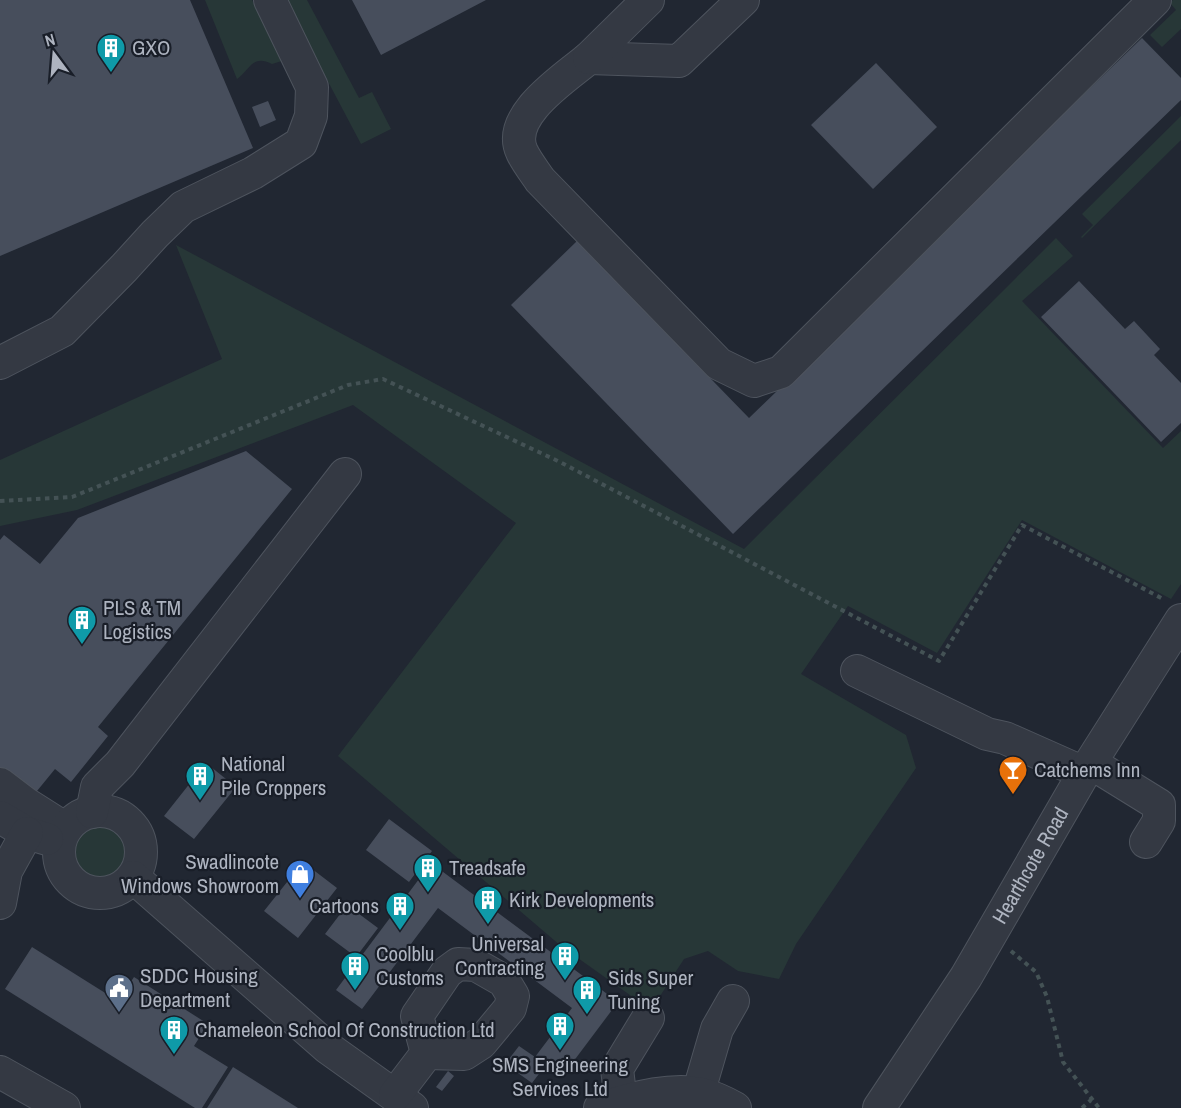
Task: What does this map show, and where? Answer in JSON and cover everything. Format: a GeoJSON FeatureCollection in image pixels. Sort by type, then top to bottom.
{"type":"FeatureCollection","features":[{"type":"Feature","properties":{"kind":"street"},"geometry":{"type":"LineString","coordinates":[[0,363],[62,331],[183,207],[253,173],[301,143],[311,116],[312,87],[270,0]]}},
{"type":"Feature","properties":{"kind":"street"},"geometry":{"type":"LineString","coordinates":[[648,0],[589,58],[537,102],[522,122],[518,135],[521,151],[540,180],[719,364],[754,381],[781,372],[1155,0]]}},
{"type":"Feature","properties":{"kind":"street"},"geometry":{"type":"LineString","coordinates":[[589,58],[679,61],[743,0]]}},
{"type":"Feature","properties":{"kind":"street"},"geometry":{"type":"LineString","coordinates":[[92,812],[97,787],[120,764],[345,474]]}},
{"type":"Feature","properties":{"kind":"street","name":"Hearthcote Road"},"geometry":{"type":"LineString","coordinates":[[879,1108],[966,977],[1087,768],[1171,655],[1176,611]]}},
{"type":"Feature","properties":{"kind":"street"},"geometry":{"type":"LineString","coordinates":[[856,672],[987,734],[1005,738],[1087,768],[1159,805],[1159,821],[1146,842]]}},
{"type":"Feature","properties":{"kind":"street"},"geometry":{"type":"LineString","coordinates":[[0,784],[63,836]]}},
{"type":"Feature","properties":{"kind":"street"},"geometry":{"type":"LineString","coordinates":[[106,812],[120,816],[131,825],[138,837],[141,850],[139,864],[133,877],[123,887],[110,892],[96,893],[82,890],[63,870],[59,857],[63,836],[73,821],[82,815],[106,812]]}},
{"type":"Feature","properties":{"kind":"street"},"geometry":{"type":"LineString","coordinates":[[0,817],[27,833],[63,836]]}},
{"type":"Feature","properties":{"kind":"street"},"geometry":{"type":"LineString","coordinates":[[0,903],[3,870],[27,833]]}},
{"type":"Feature","properties":{"kind":"street"},"geometry":{"type":"LineString","coordinates":[[133,877],[328,1048],[403,1102],[427,1053]]}},
{"type":"Feature","properties":{"kind":"street"},"geometry":{"type":"LineString","coordinates":[[698,1094],[717,1029],[733,1001]]}},
{"type":"Feature","properties":{"kind":"street"},"geometry":{"type":"LineString","coordinates":[[648,1018],[617,1069],[610,1105],[681,1091],[705,1095],[735,1108]]}},
{"type":"Feature","properties":{"kind":"street"},"geometry":{"type":"LineString","coordinates":[[0,1072],[64,1108]]}},
{"type":"Feature","properties":{"kind":"path"},"geometry":{"type":"LineString","coordinates":[[0,501],[72,497],[348,385],[383,379],[560,462],[939,661],[1022,525],[1176,611]]}},
{"type":"Feature","properties":{"kind":"path"},"geometry":{"type":"LineString","coordinates":[[991,934],[1036,972],[1047,997],[1063,1062],[1099,1108]]}},
{"type":"Feature","properties":{"kind":"path"},"geometry":{"type":"LineString","coordinates":[[1082,1108],[1091,1100]]}},
{"type":"Feature","properties":{"kind":"shaded area"},"geometry":{"type":"Polygon","coordinates":[[[205,0],[252,0],[285,60],[272,64],[265,61],[256,62],[237,79],[205,0]]]}},
{"type":"Feature","properties":{"kind":"shaded area"},"geometry":{"type":"Polygon","coordinates":[[[285,0],[307,0],[359,98],[372,92],[391,129],[361,144],[285,0]]]}},
{"type":"Feature","properties":{"kind":"shaded area"},"geometry":{"type":"Polygon","coordinates":[[[1173,0],[1181,0],[1181,29],[1162,47],[1150,35],[1176,10],[1170,3],[1173,0]]]}},
{"type":"Feature","properties":{"kind":"shaded area"},"geometry":{"type":"Polygon","coordinates":[[[1181,116],[1181,140],[1082,238],[1093,225],[1082,214],[1181,116]]]}},
{"type":"Feature","properties":{"kind":"shaded area"},"geometry":{"type":"Polygon","coordinates":[[[1056,238],[1073,256],[1022,301],[1163,448],[1181,431],[1181,584],[1171,599],[1022,520],[937,653],[848,606],[801,674],[906,735],[916,768],[796,944],[779,979],[738,971],[708,951],[684,959],[651,1010],[561,946],[338,756],[516,523],[353,405],[77,510],[0,526],[0,460],[222,359],[176,245],[744,549],[1056,238]]]}},
{"type":"Feature","properties":{"kind":"shaded area"},"geometry":{"type":"Polygon","coordinates":[[[100,827],[118,834],[125,852],[118,870],[100,877],[82,870],[75,852],[82,834],[100,827]]]}},
{"type":"Feature","properties":{"kind":"building","name":"GXO"},"geometry":{"type":"Polygon","coordinates":[[[0,0],[190,0],[253,148],[0,256],[0,0]]]}},
{"type":"Feature","properties":{"kind":"building"},"geometry":{"type":"Polygon","coordinates":[[[352,0],[486,0],[381,55],[352,0]]]}},
{"type":"Feature","properties":{"kind":"building"},"geometry":{"type":"Polygon","coordinates":[[[1142,38],[1181,78],[1181,100],[733,534],[511,305],[577,241],[749,418],[1142,38]]]}},
{"type":"Feature","properties":{"kind":"building"},"geometry":{"type":"Polygon","coordinates":[[[876,63],[937,127],[873,189],[811,125],[876,63]]]}},
{"type":"Feature","properties":{"kind":"building"},"geometry":{"type":"Polygon","coordinates":[[[268,101],[276,120],[260,127],[252,107],[268,101]]]}},
{"type":"Feature","properties":{"kind":"building"},"geometry":{"type":"Polygon","coordinates":[[[1079,281],[1125,329],[1134,321],[1160,349],[1154,355],[1181,383],[1181,423],[1161,442],[1041,317],[1079,281]]]}},
{"type":"Feature","properties":{"kind":"building","name":"PLS & TM Logistics"},"geometry":{"type":"Polygon","coordinates":[[[246,451],[292,489],[98,727],[108,736],[71,782],[55,769],[28,802],[0,779],[0,540],[4,535],[40,564],[78,518],[246,451]]]}},
{"type":"Feature","properties":{"kind":"building","name":"National Pile Croppers"},"geometry":{"type":"Polygon","coordinates":[[[206,763],[236,787],[194,839],[164,816],[206,763]]]}},
{"type":"Feature","properties":{"kind":"building"},"geometry":{"type":"Polygon","coordinates":[[[389,819],[432,851],[409,882],[366,850],[389,819]]]}},
{"type":"Feature","properties":{"kind":"building","name":"Swadlincote Windows Showroom"},"geometry":{"type":"Polygon","coordinates":[[[303,862],[337,888],[298,938],[264,911],[303,862]]]}},
{"type":"Feature","properties":{"kind":"building"},"geometry":{"type":"Polygon","coordinates":[[[431,863],[618,1002],[561,1078],[545,1066],[532,1083],[505,1064],[519,1046],[535,1057],[572,1008],[438,908],[362,1009],[336,990],[431,863]]]}},
{"type":"Feature","properties":{"kind":"building"},"geometry":{"type":"Polygon","coordinates":[[[347,905],[378,928],[356,957],[325,934],[347,905]]]}},
{"type":"Feature","properties":{"kind":"building"},"geometry":{"type":"Polygon","coordinates":[[[32,947],[118,1001],[134,977],[208,1024],[194,1046],[228,1067],[202,1108],[195,1108],[5,989],[32,947]]]}},
{"type":"Feature","properties":{"kind":"building"},"geometry":{"type":"Polygon","coordinates":[[[233,1067],[298,1108],[207,1108],[233,1067]]]}},
{"type":"Feature","properties":{"kind":"building"},"geometry":{"type":"Polygon","coordinates":[[[448,1071],[454,1076],[442,1091],[436,1087],[448,1071]]]}},
{"type":"Feature","properties":{"kind":"place","name":"GXO"},"geometry":{"type":"Point","coordinates":[111,74]}},
{"type":"Feature","properties":{"kind":"place","name":"PLS & TM Logistics"},"geometry":{"type":"Point","coordinates":[82,646]}},
{"type":"Feature","properties":{"kind":"place","name":"Catchems Inn"},"geometry":{"type":"Point","coordinates":[1013,796]}},
{"type":"Feature","properties":{"kind":"place","name":"National Pile Croppers"},"geometry":{"type":"Point","coordinates":[200,802]}},
{"type":"Feature","properties":{"kind":"place","name":"Treadsafe"},"geometry":{"type":"Point","coordinates":[428,894]}},
{"type":"Feature","properties":{"kind":"place","name":"Swadlincote Windows Showroom"},"geometry":{"type":"Point","coordinates":[300,900]}},
{"type":"Feature","properties":{"kind":"place","name":"Kirk Developments"},"geometry":{"type":"Point","coordinates":[488,926]}},
{"type":"Feature","properties":{"kind":"place","name":"Cartoons"},"geometry":{"type":"Point","coordinates":[400,932]}},
{"type":"Feature","properties":{"kind":"place","name":"Universal Contracting"},"geometry":{"type":"Point","coordinates":[565,982]}},
{"type":"Feature","properties":{"kind":"place","name":"Coolblu Customs"},"geometry":{"type":"Point","coordinates":[355,992]}},
{"type":"Feature","properties":{"kind":"place","name":"SDDC Housing Department"},"geometry":{"type":"Point","coordinates":[119,1014]}},
{"type":"Feature","properties":{"kind":"place","name":"Sids Super Tuning"},"geometry":{"type":"Point","coordinates":[587,1016]}},
{"type":"Feature","properties":{"kind":"place","name":"SMS Engineering Services Ltd"},"geometry":{"type":"Point","coordinates":[560,1052]}},
{"type":"Feature","properties":{"kind":"place","name":"Chameleon School Of Construction Ltd"},"geometry":{"type":"Point","coordinates":[174,1056]}}]}
